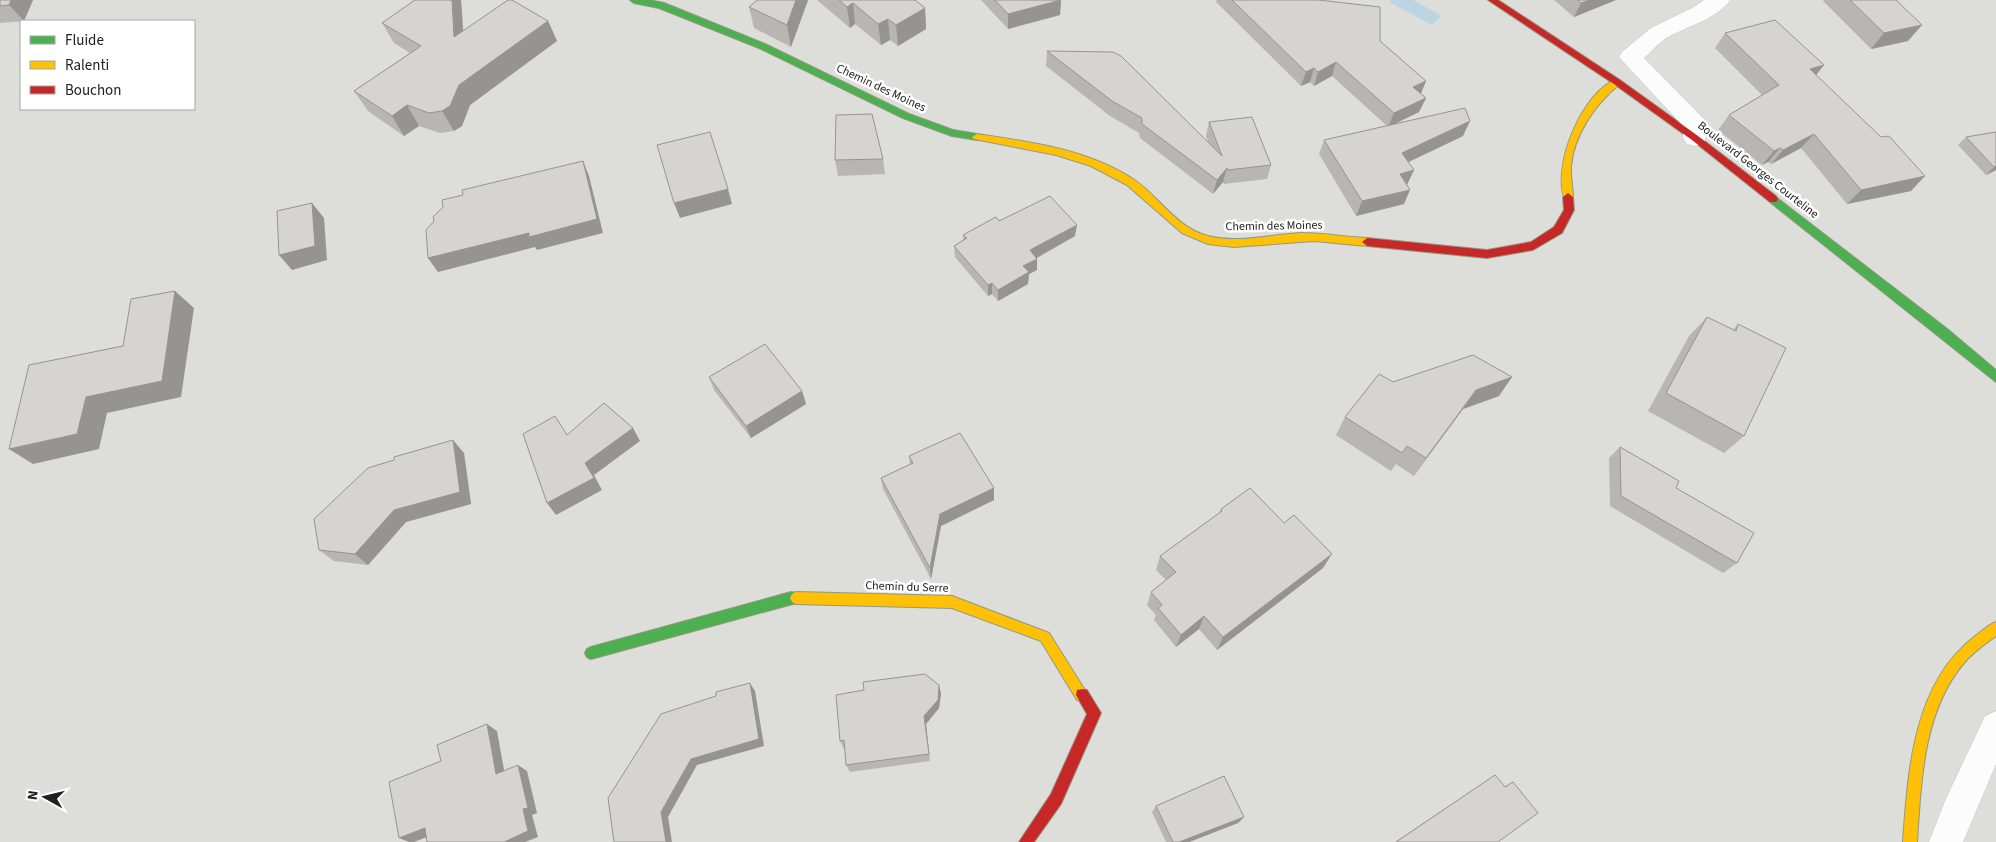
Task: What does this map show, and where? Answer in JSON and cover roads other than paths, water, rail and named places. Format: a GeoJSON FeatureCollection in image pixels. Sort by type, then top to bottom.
{"type":"FeatureCollection","features":[{"type":"Feature","properties":{"kind":"street","name":"Chemin des Moines"},"geometry":{"type":"LineString","coordinates":[[634,0],[662,6],[762,46],[915,120],[952,133],[1052,149],[1097,166],[1130,182],[1182,229],[1208,240],[1234,242],[1314,237],[1487,254],[1533,246],[1558,230],[1569,210],[1567,163],[1582,120],[1607,89],[1617,82]]}},
{"type":"Feature","properties":{"kind":"street","name":"Boulevard Georges Courteline"},"geometry":{"type":"LineString","coordinates":[[1492,0],[1617,82],[1694,138],[1942,331],[1996,377]]}},
{"type":"Feature","properties":{"kind":"street"},"geometry":{"type":"LineString","coordinates":[[1694,138],[1695,124],[1630,57],[1659,33],[1702,12],[1719,0]]}},
{"type":"Feature","properties":{"kind":"street","name":"Chemin du Serre"},"geometry":{"type":"LineString","coordinates":[[591,653],[790,598],[952,602],[1045,637],[1094,713],[1056,799],[1026,842]]}},
{"type":"Feature","properties":{"kind":"street"},"geometry":{"type":"LineString","coordinates":[[1910,842],[1915,771],[1930,709],[1957,662],[1996,628]]}},
{"type":"Feature","properties":{"kind":"street"},"geometry":{"type":"LineString","coordinates":[[1946,842],[1957,812],[1996,727]]}},
{"type":"Feature","properties":{"kind":"water"},"geometry":{"type":"Polygon","coordinates":[[[1392,0],[1413,0],[1442,16],[1432,25],[1389,2],[1392,0]]]}}]}
